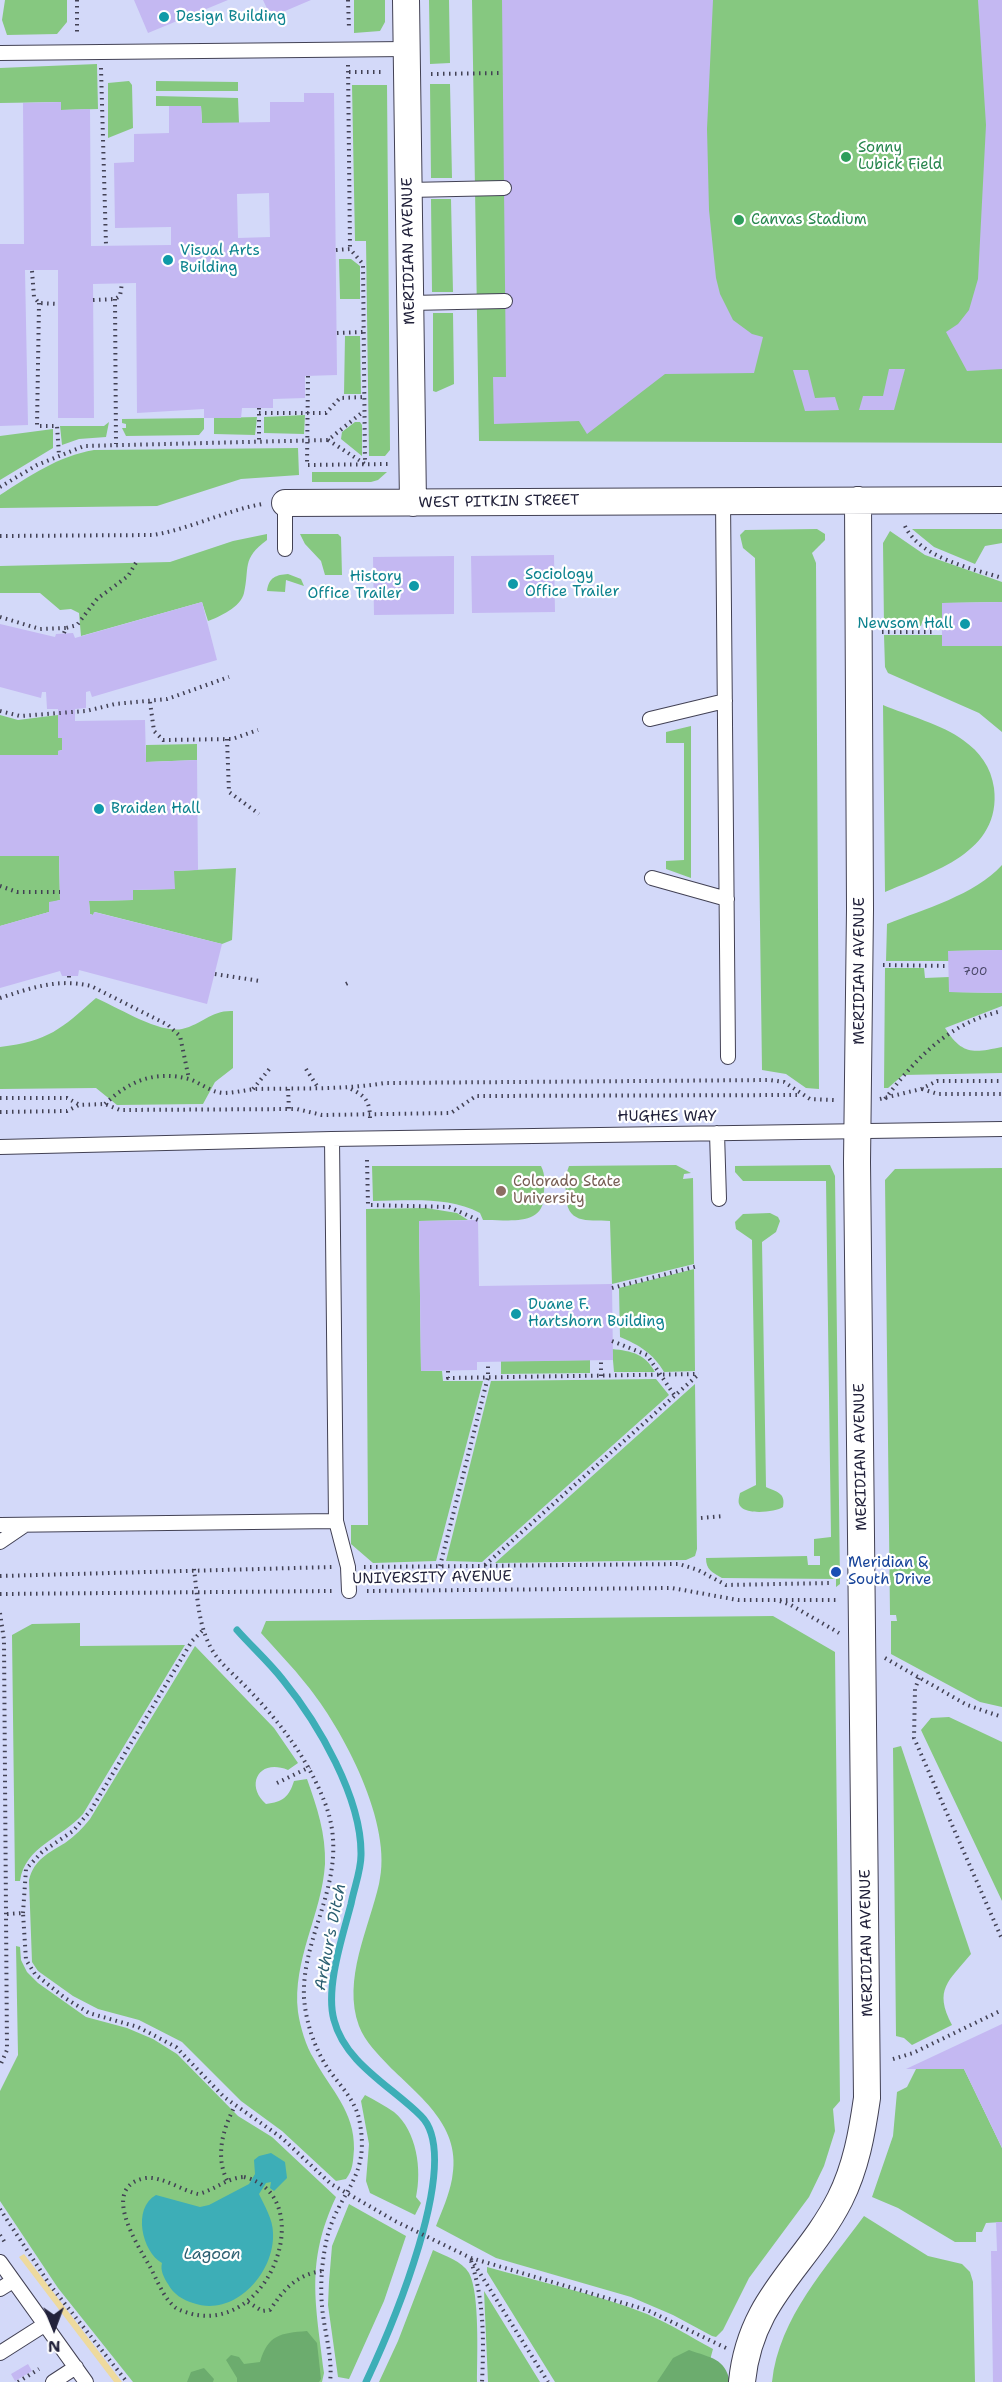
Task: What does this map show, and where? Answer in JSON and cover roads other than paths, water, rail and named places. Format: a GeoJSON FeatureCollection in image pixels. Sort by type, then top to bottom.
{"type":"FeatureCollection","features":[{"type":"Feature","properties":{"kind":"street","name":"MERIDIAN AVENUE"},"geometry":{"type":"LineString","coordinates":[[406,0],[413,503]]}},
{"type":"Feature","properties":{"kind":"street","name":"MERIDIAN AVENUE"},"geometry":{"type":"LineString","coordinates":[[742,2382],[754,2329],[772,2296],[840,2200],[853,2168],[862,2133],[868,2061],[858,1131],[861,909],[858,500]]}},
{"type":"Feature","properties":{"kind":"street","name":"WEST PITKIN STREET"},"geometry":{"type":"LineString","coordinates":[[285,503],[1002,500]]}},
{"type":"Feature","properties":{"kind":"lane"},"geometry":{"type":"LineString","coordinates":[[0,53],[406,49]]}},
{"type":"Feature","properties":{"kind":"lane"},"geometry":{"type":"LineString","coordinates":[[408,190],[504,188]]}},
{"type":"Feature","properties":{"kind":"lane"},"geometry":{"type":"LineString","coordinates":[[410,303],[505,301]]}},
{"type":"Feature","properties":{"kind":"lane"},"geometry":{"type":"LineString","coordinates":[[723,500],[728,1057]]}},
{"type":"Feature","properties":{"kind":"lane"},"geometry":{"type":"LineString","coordinates":[[285,503],[285,549]]}},
{"type":"Feature","properties":{"kind":"lane"},"geometry":{"type":"LineString","coordinates":[[650,719],[725,701]]}},
{"type":"Feature","properties":{"kind":"lane"},"geometry":{"type":"LineString","coordinates":[[652,878],[727,899]]}},
{"type":"Feature","properties":{"kind":"lane","name":"HUGHES WAY"},"geometry":{"type":"LineString","coordinates":[[0,1147],[332,1139],[1002,1129]]}},
{"type":"Feature","properties":{"kind":"lane"},"geometry":{"type":"LineString","coordinates":[[717,1133],[718,1199]]}},
{"type":"Feature","properties":{"kind":"lane"},"geometry":{"type":"LineString","coordinates":[[332,1139],[336,1521],[348,1567],[349,1591]]}},
{"type":"Feature","properties":{"kind":"lane"},"geometry":{"type":"LineString","coordinates":[[0,1526],[336,1521]]}},
{"type":"Feature","properties":{"kind":"lane"},"geometry":{"type":"LineString","coordinates":[[0,1542],[25,1525]]}},
{"type":"Feature","properties":{"kind":"lane"},"geometry":{"type":"LineString","coordinates":[[0,2262],[86,2382]]}},
{"type":"Feature","properties":{"kind":"lane"},"geometry":{"type":"LineString","coordinates":[[0,2289],[13,2281]]}},
{"type":"Feature","properties":{"kind":"lane"},"geometry":{"type":"LineString","coordinates":[[0,2353],[44,2325]]}},
{"type":"Feature","properties":{"kind":"lane"},"geometry":{"type":"LineString","coordinates":[[53,2382],[76,2367]]}},
{"type":"Feature","properties":{"kind":"water","name":"Lagoon"},"geometry":{"type":"Polygon","coordinates":[[[271,2153],[285,2162],[287,2178],[274,2191],[270,2188],[271,2182],[266,2183],[259,2194],[270,2217],[273,2233],[272,2248],[259,2277],[237,2298],[223,2304],[208,2306],[193,2303],[175,2294],[163,2274],[162,2263],[149,2250],[142,2230],[144,2210],[149,2201],[156,2195],[200,2207],[209,2205],[249,2184],[255,2174],[254,2160],[271,2153]]]}},
{"type":"Feature","properties":{"kind":"waterway","name":"Arthur's Ditch"},"geometry":{"type":"LineString","coordinates":[[237,1630],[278,1673],[310,1717],[336,1762],[354,1810],[359,1833],[361,1861],[333,1977],[334,2020],[348,2049],[370,2073],[421,2116],[432,2138],[434,2169],[429,2206],[419,2247],[405,2288],[366,2382]]}},
{"type":"Feature","properties":{"kind":"place","name":"Design Building"},"geometry":{"type":"Point","coordinates":[164,17]}},
{"type":"Feature","properties":{"kind":"place","name":"Sonny Lubick Field"},"geometry":{"type":"Point","coordinates":[846,157]}},
{"type":"Feature","properties":{"kind":"place","name":"Canvas Stadium"},"geometry":{"type":"Point","coordinates":[739,220]}},
{"type":"Feature","properties":{"kind":"place","name":"Visual Arts Building"},"geometry":{"type":"Point","coordinates":[168,260]}},
{"type":"Feature","properties":{"kind":"place","name":"Sociology Office Trailer"},"geometry":{"type":"Point","coordinates":[513,584]}},
{"type":"Feature","properties":{"kind":"place","name":"History Office Trailer"},"geometry":{"type":"Point","coordinates":[414,586]}},
{"type":"Feature","properties":{"kind":"place","name":"Newsom Hall"},"geometry":{"type":"Point","coordinates":[965,624]}},
{"type":"Feature","properties":{"kind":"place","name":"Braiden Hall"},"geometry":{"type":"Point","coordinates":[99,809]}},
{"type":"Feature","properties":{"kind":"place","name":"Colorado State University"},"geometry":{"type":"Point","coordinates":[501,1191]}},
{"type":"Feature","properties":{"kind":"place","name":"Duane F. Hartshorn Building"},"geometry":{"type":"Point","coordinates":[516,1314]}},
{"type":"Feature","properties":{"kind":"place","name":"Meridian & South Drive"},"geometry":{"type":"Point","coordinates":[836,1572]}}]}
